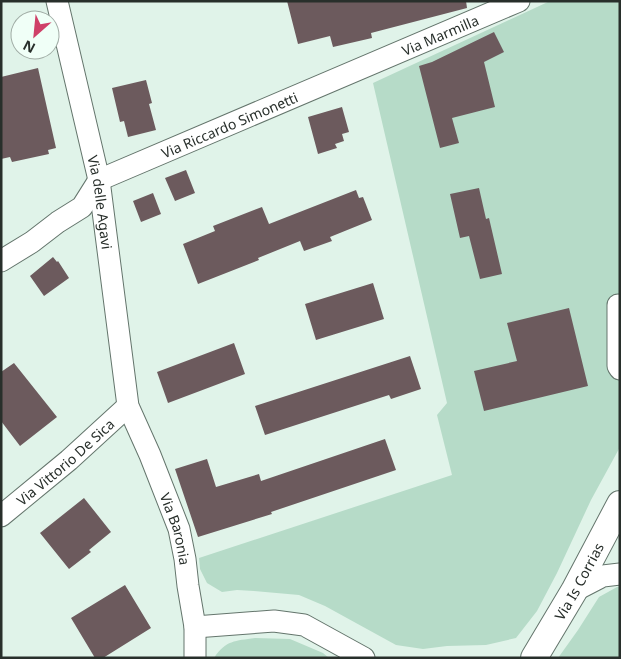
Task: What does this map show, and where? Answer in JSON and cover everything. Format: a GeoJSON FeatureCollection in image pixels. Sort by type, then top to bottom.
{"type":"FeatureCollection","features":[{"type":"Feature","properties":{"kind":"street","name":"Via delle Agavi"},"geometry":{"type":"LineString","coordinates":[[57,1],[99,180],[128,406]]}},
{"type":"Feature","properties":{"kind":"street","name":"Via Marmilla"},"geometry":{"type":"LineString","coordinates":[[360,69],[519,1]]}},
{"type":"Feature","properties":{"kind":"street","name":"Via Riccardo Simonetti"},"geometry":{"type":"LineString","coordinates":[[99,180],[360,69]]}},
{"type":"Feature","properties":{"kind":"street"},"geometry":{"type":"LineString","coordinates":[[1,261],[82,207],[99,180]]}},
{"type":"Feature","properties":{"kind":"street"},"geometry":{"type":"LineString","coordinates":[[618,305],[618,366],[620,369]]}},
{"type":"Feature","properties":{"kind":"street","name":"Via Vittorio De Sica"},"geometry":{"type":"LineString","coordinates":[[1,516],[69,460],[128,406]]}},
{"type":"Feature","properties":{"kind":"street","name":"Via Baronia"},"geometry":{"type":"LineString","coordinates":[[128,406],[150,454],[179,529],[194,627],[195,658]]}},
{"type":"Feature","properties":{"kind":"street","name":"Via Is Corrias"},"geometry":{"type":"LineString","coordinates":[[533,657],[538,652],[574,591],[620,504]]}},
{"type":"Feature","properties":{"kind":"street"},"geometry":{"type":"LineString","coordinates":[[574,591],[603,576],[620,574]]}},
{"type":"Feature","properties":{"kind":"street"},"geometry":{"type":"LineString","coordinates":[[194,627],[274,621],[304,625],[364,658]]}},
{"type":"Feature","properties":{"kind":"green space"},"geometry":{"type":"Polygon","coordinates":[[[550,1],[620,1],[620,447],[591,500],[537,611],[516,638],[486,645],[423,649],[396,645],[325,606],[299,595],[237,590],[222,592],[207,583],[200,569],[199,558],[452,475],[437,415],[447,403],[373,83],[550,1]]]}},
{"type":"Feature","properties":{"kind":"green space"},"geometry":{"type":"Polygon","coordinates":[[[620,587],[620,658],[558,658],[599,597],[620,587]]]}},
{"type":"Feature","properties":{"kind":"green space"},"geometry":{"type":"Polygon","coordinates":[[[255,638],[290,639],[323,653],[329,658],[214,658],[218,652],[232,642],[255,638]]]}},
{"type":"Feature","properties":{"kind":"building"},"geometry":{"type":"Polygon","coordinates":[[[287,1],[466,1],[467,8],[371,33],[372,38],[333,47],[330,36],[298,44],[287,1]]]}},
{"type":"Feature","properties":{"kind":"building"},"geometry":{"type":"Polygon","coordinates":[[[494,32],[504,52],[484,62],[495,107],[452,118],[459,143],[440,148],[419,66],[432,62],[494,32]]]}},
{"type":"Feature","properties":{"kind":"building"},"geometry":{"type":"Polygon","coordinates":[[[38,68],[56,148],[48,150],[49,154],[12,162],[10,157],[1,159],[1,77],[38,68]]]}},
{"type":"Feature","properties":{"kind":"building"},"geometry":{"type":"Polygon","coordinates":[[[146,80],[152,103],[149,104],[156,130],[128,137],[124,121],[120,122],[112,88],[146,80]]]}},
{"type":"Feature","properties":{"kind":"building"},"geometry":{"type":"Polygon","coordinates":[[[342,107],[349,132],[342,134],[344,141],[335,144],[337,148],[318,154],[308,117],[342,107]]]}},
{"type":"Feature","properties":{"kind":"building"},"geometry":{"type":"Polygon","coordinates":[[[186,170],[195,193],[175,201],[165,178],[186,170]]]}},
{"type":"Feature","properties":{"kind":"building"},"geometry":{"type":"Polygon","coordinates":[[[479,188],[486,219],[489,218],[502,274],[480,279],[469,236],[460,238],[450,194],[479,188]]]}},
{"type":"Feature","properties":{"kind":"building"},"geometry":{"type":"Polygon","coordinates":[[[356,190],[359,198],[363,197],[372,220],[330,237],[332,241],[304,251],[300,241],[258,258],[259,260],[198,284],[183,244],[215,231],[213,226],[262,207],[269,224],[356,190]]]}},
{"type":"Feature","properties":{"kind":"building"},"geometry":{"type":"Polygon","coordinates":[[[153,193],[161,214],[141,222],[133,201],[153,193]]]}},
{"type":"Feature","properties":{"kind":"building"},"geometry":{"type":"Polygon","coordinates":[[[53,257],[58,261],[69,278],[44,296],[30,276],[53,257]]]}},
{"type":"Feature","properties":{"kind":"building"},"geometry":{"type":"Polygon","coordinates":[[[373,283],[384,319],[316,340],[305,304],[373,283]]]}},
{"type":"Feature","properties":{"kind":"building"},"geometry":{"type":"Polygon","coordinates":[[[569,308],[588,386],[484,411],[474,371],[517,361],[507,323],[569,308]]]}},
{"type":"Feature","properties":{"kind":"building"},"geometry":{"type":"Polygon","coordinates":[[[234,343],[245,374],[168,403],[157,372],[234,343]]]}},
{"type":"Feature","properties":{"kind":"building"},"geometry":{"type":"Polygon","coordinates":[[[410,356],[421,389],[391,399],[389,395],[265,435],[255,406],[410,356]]]}},
{"type":"Feature","properties":{"kind":"building"},"geometry":{"type":"Polygon","coordinates":[[[14,363],[57,417],[20,446],[1,421],[1,372],[14,363]]]}},
{"type":"Feature","properties":{"kind":"building"},"geometry":{"type":"Polygon","coordinates":[[[385,439],[396,470],[271,512],[272,514],[198,537],[175,469],[207,459],[216,487],[259,474],[261,481],[385,439]]]}},
{"type":"Feature","properties":{"kind":"building"},"geometry":{"type":"Polygon","coordinates":[[[84,498],[111,532],[89,550],[91,552],[69,569],[40,533],[84,498]]]}},
{"type":"Feature","properties":{"kind":"building"},"geometry":{"type":"Polygon","coordinates":[[[125,585],[151,628],[103,658],[95,658],[71,618],[125,585]]]}}]}
